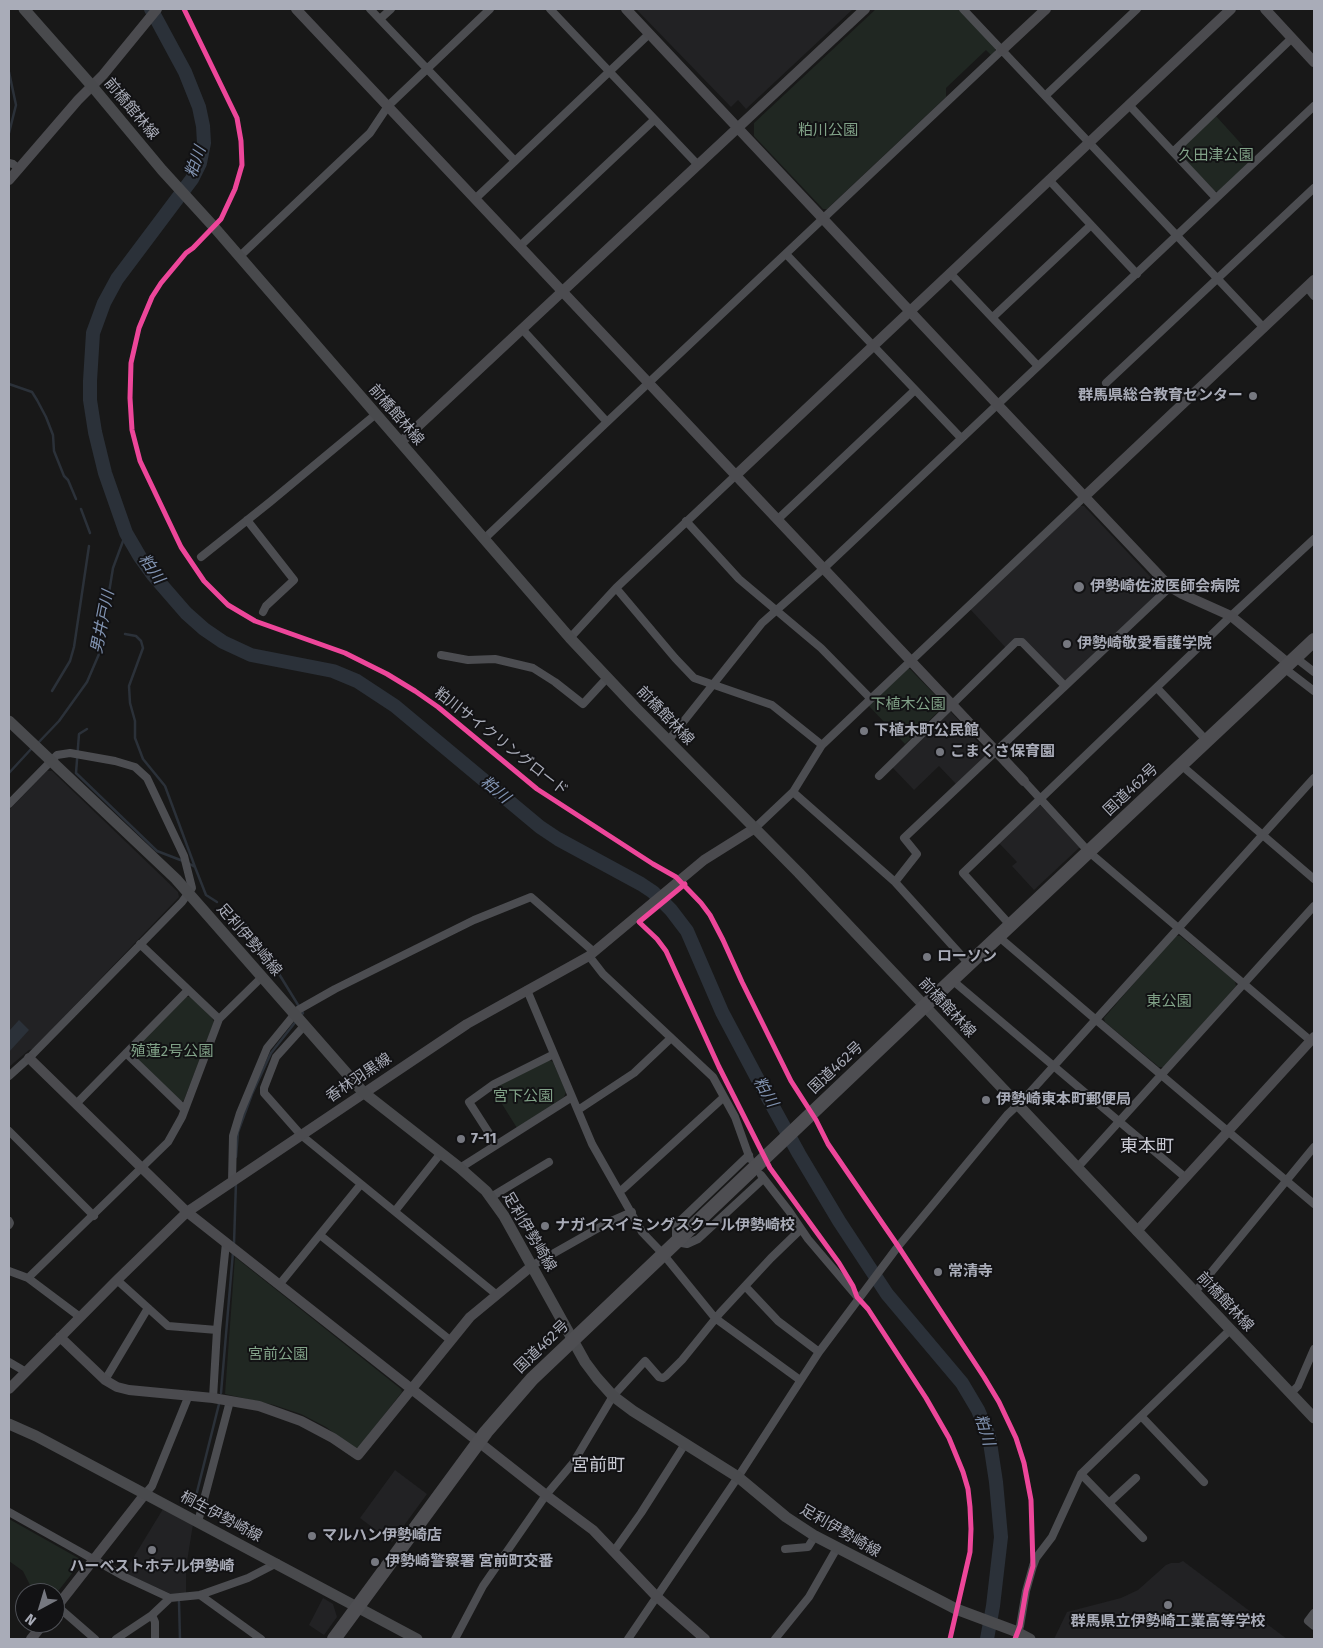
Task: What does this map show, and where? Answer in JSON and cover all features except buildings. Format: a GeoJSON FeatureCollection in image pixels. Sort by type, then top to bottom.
{"type":"FeatureCollection","features":[{"type":"Feature","properties":{"kind":"highway","name":"国道462号"},"geometry":{"type":"LineString","coordinates":[[334,1639],[479,1442],[519,1393],[572,1339],[1314,640]]}},
{"type":"Feature","properties":{"kind":"main road","name":"前橋館林線"},"geometry":{"type":"LineString","coordinates":[[24,9],[570,638],[925,1006],[1314,1418]]}},
{"type":"Feature","properties":{"kind":"main road","name":"足利伊勢崎線"},"geometry":{"type":"LineString","coordinates":[[9,721],[160,863],[299,1016],[364,1092],[477,1182],[491,1197],[533,1265],[572,1339],[591,1370],[613,1396],[633,1411],[738,1477],[786,1517],[815,1536],[959,1610],[1030,1639]]}},
{"type":"Feature","properties":{"kind":"main road","name":"桐生伊勢崎線"},"geometry":{"type":"LineString","coordinates":[[9,1424],[36,1436],[277,1563],[416,1639]]}},
{"type":"Feature","properties":{"kind":"street"},"geometry":{"type":"LineString","coordinates":[[9,180],[157,9]]}},
{"type":"Feature","properties":{"kind":"street"},"geometry":{"type":"LineString","coordinates":[[370,9],[515,160]]}},
{"type":"Feature","properties":{"kind":"street"},"geometry":{"type":"LineString","coordinates":[[380,19],[391,9]]}},
{"type":"Feature","properties":{"kind":"street"},"geometry":{"type":"LineString","coordinates":[[240,257],[370,133],[388,106],[490,9]]}},
{"type":"Feature","properties":{"kind":"street"},"geometry":{"type":"LineString","coordinates":[[550,9],[698,165]]}},
{"type":"Feature","properties":{"kind":"street"},"geometry":{"type":"LineString","coordinates":[[626,9],[1170,587],[1231,616],[1290,663],[1314,691]]}},
{"type":"Feature","properties":{"kind":"street"},"geometry":{"type":"LineString","coordinates":[[401,442],[865,9]]}},
{"type":"Feature","properties":{"kind":"street"},"geometry":{"type":"LineString","coordinates":[[964,9],[1264,328]]}},
{"type":"Feature","properties":{"kind":"street"},"geometry":{"type":"LineString","coordinates":[[484,540],[1046,9]]}},
{"type":"Feature","properties":{"kind":"street"},"geometry":{"type":"LineString","coordinates":[[1045,96],[1137,9]]}},
{"type":"Feature","properties":{"kind":"street"},"geometry":{"type":"LineString","coordinates":[[570,638],[616,588],[686,521],[1231,9]]}},
{"type":"Feature","properties":{"kind":"street"},"geometry":{"type":"LineString","coordinates":[[1265,9],[1314,62]]}},
{"type":"Feature","properties":{"kind":"street"},"geometry":{"type":"LineString","coordinates":[[301,10],[475,199],[1089,852],[1313,1040],[1228,1130],[1137,1231]]}},
{"type":"Feature","properties":{"kind":"street"},"geometry":{"type":"LineString","coordinates":[[475,199],[649,34]]}},
{"type":"Feature","properties":{"kind":"street"},"geometry":{"type":"LineString","coordinates":[[1173,152],[1292,38]]}},
{"type":"Feature","properties":{"kind":"street"},"geometry":{"type":"LineString","coordinates":[[1129,105],[1216,198]]}},
{"type":"Feature","properties":{"kind":"street"},"geometry":{"type":"LineString","coordinates":[[668,741],[712,684],[762,623],[776,609],[823,569],[1314,106]]}},
{"type":"Feature","properties":{"kind":"street"},"geometry":{"type":"LineString","coordinates":[[520,246],[654,120]]}},
{"type":"Feature","properties":{"kind":"street"},"geometry":{"type":"LineString","coordinates":[[9,163],[14,164],[19,169]]}},
{"type":"Feature","properties":{"kind":"street"},"geometry":{"type":"LineString","coordinates":[[1049,180],[1137,274]]}},
{"type":"Feature","properties":{"kind":"street"},"geometry":{"type":"LineString","coordinates":[[1106,383],[1314,188]]}},
{"type":"Feature","properties":{"kind":"street"},"geometry":{"type":"LineString","coordinates":[[992,317],[1091,225]]}},
{"type":"Feature","properties":{"kind":"street"},"geometry":{"type":"LineString","coordinates":[[786,254],[961,438]]}},
{"type":"Feature","properties":{"kind":"street"},"geometry":{"type":"LineString","coordinates":[[950,274],[1038,366]]}},
{"type":"Feature","properties":{"kind":"street"},"geometry":{"type":"LineString","coordinates":[[755,828],[794,792],[822,745],[870,698],[1310,284],[1314,296]]}},
{"type":"Feature","properties":{"kind":"street"},"geometry":{"type":"LineString","coordinates":[[522,328],[607,422]]}},
{"type":"Feature","properties":{"kind":"street"},"geometry":{"type":"LineString","coordinates":[[777,520],[915,390]]}},
{"type":"Feature","properties":{"kind":"street"},"geometry":{"type":"LineString","coordinates":[[201,557],[376,414]]}},
{"type":"Feature","properties":{"kind":"street"},"geometry":{"type":"LineString","coordinates":[[247,520],[294,580],[266,606],[263,612]]}},
{"type":"Feature","properties":{"kind":"street"},"geometry":{"type":"LineString","coordinates":[[686,521],[739,579],[821,648],[870,698]]}},
{"type":"Feature","properties":{"kind":"street"},"geometry":{"type":"LineString","coordinates":[[1011,926],[963,873],[1231,616],[1313,542]]}},
{"type":"Feature","properties":{"kind":"street"},"geometry":{"type":"LineString","coordinates":[[895,882],[917,854],[904,838],[1170,587]]}},
{"type":"Feature","properties":{"kind":"street"},"geometry":{"type":"LineString","coordinates":[[616,588],[694,678],[772,705],[822,745]]}},
{"type":"Feature","properties":{"kind":"street"},"geometry":{"type":"LineString","coordinates":[[879,776],[1016,642],[1022,642],[1065,686]]}},
{"type":"Feature","properties":{"kind":"street"},"geometry":{"type":"LineString","coordinates":[[441,655],[468,660],[495,659],[533,668],[583,704],[607,678]]}},
{"type":"Feature","properties":{"kind":"street"},"geometry":{"type":"LineString","coordinates":[[1290,663],[1314,672]]}},
{"type":"Feature","properties":{"kind":"street"},"geometry":{"type":"LineString","coordinates":[[1157,688],[1207,741]]}},
{"type":"Feature","properties":{"kind":"street"},"geometry":{"type":"LineString","coordinates":[[9,804],[46,757],[70,753],[115,761],[135,767],[147,778],[184,856],[192,888],[189,894],[29,1058],[9,1076]]}},
{"type":"Feature","properties":{"kind":"street"},"geometry":{"type":"LineString","coordinates":[[1181,765],[1314,879]]}},
{"type":"Feature","properties":{"kind":"street"},"geometry":{"type":"LineString","coordinates":[[628,1639],[738,1477],[819,1352],[896,1248],[1007,1115],[1314,778]]}},
{"type":"Feature","properties":{"kind":"street"},"geometry":{"type":"LineString","coordinates":[[794,792],[895,882],[968,964]]}},
{"type":"Feature","properties":{"kind":"street","name":"香林羽黒線"},"geometry":{"type":"LineString","coordinates":[[9,1389],[187,1212],[467,1024],[591,954],[706,859],[755,828]]}},
{"type":"Feature","properties":{"kind":"street"},"geometry":{"type":"LineString","coordinates":[[235,1180],[233,1136],[240,1113],[267,1048],[299,1016],[335,988],[474,920],[531,897],[591,954],[603,974],[713,1077],[735,1117],[750,1157],[714,1187],[680,1220],[676,1225],[676,1242],[693,1242],[708,1231],[762,1177],[801,1229],[860,1297]]}},
{"type":"Feature","properties":{"kind":"street"},"geometry":{"type":"LineString","coordinates":[[1077,1168],[1314,906]]}},
{"type":"Feature","properties":{"kind":"street"},"geometry":{"type":"LineString","coordinates":[[1000,936],[1314,1204]]}},
{"type":"Feature","properties":{"kind":"street"},"geometry":{"type":"LineString","coordinates":[[140,944],[219,1019]]}},
{"type":"Feature","properties":{"kind":"street"},"geometry":{"type":"LineString","coordinates":[[28,1278],[94,1216],[168,1142],[174,1134],[184,1110],[219,1019],[262,977]]}},
{"type":"Feature","properties":{"kind":"street"},"geometry":{"type":"LineString","coordinates":[[952,980],[1186,1178]]}},
{"type":"Feature","properties":{"kind":"street"},"geometry":{"type":"LineString","coordinates":[[76,1104],[188,990]]}},
{"type":"Feature","properties":{"kind":"street"},"geometry":{"type":"LineString","coordinates":[[527,990],[599,1159],[632,1212],[642,1232],[663,1254],[715,1318],[800,1380]]}},
{"type":"Feature","properties":{"kind":"street"},"geometry":{"type":"LineString","coordinates":[[299,1016],[276,1057],[264,1088],[264,1093],[301,1135],[496,1294]]}},
{"type":"Feature","properties":{"kind":"street"},"geometry":{"type":"LineString","coordinates":[[578,1110],[634,1072],[671,1038]]}},
{"type":"Feature","properties":{"kind":"street"},"geometry":{"type":"LineString","coordinates":[[126,1053],[184,1110]]}},
{"type":"Feature","properties":{"kind":"street"},"geometry":{"type":"LineString","coordinates":[[496,1144],[469,1102],[494,1084],[554,1054]]}},
{"type":"Feature","properties":{"kind":"street"},"geometry":{"type":"LineString","coordinates":[[29,1058],[187,1212],[593,1530],[656,1596],[705,1639]]}},
{"type":"Feature","properties":{"kind":"street"},"geometry":{"type":"LineString","coordinates":[[460,1168],[572,1097]]}},
{"type":"Feature","properties":{"kind":"street"},"geometry":{"type":"LineString","coordinates":[[619,1191],[724,1097]]}},
{"type":"Feature","properties":{"kind":"street"},"geometry":{"type":"LineString","coordinates":[[9,1131],[94,1216]]}},
{"type":"Feature","properties":{"kind":"street"},"geometry":{"type":"LineString","coordinates":[[1195,1292],[1314,1147]]}},
{"type":"Feature","properties":{"kind":"street"},"geometry":{"type":"LineString","coordinates":[[395,1212],[441,1154]]}},
{"type":"Feature","properties":{"kind":"street"},"geometry":{"type":"LineString","coordinates":[[491,1197],[549,1162]]}},
{"type":"Feature","properties":{"kind":"street"},"geometry":{"type":"LineString","coordinates":[[279,1285],[361,1184]]}},
{"type":"Feature","properties":{"kind":"street"},"geometry":{"type":"LineString","coordinates":[[60,1337],[105,1380],[118,1387],[129,1390],[213,1398],[267,1409],[301,1421],[333,1438],[358,1455],[470,1317],[533,1265],[603,1225],[632,1212]]}},
{"type":"Feature","properties":{"kind":"street"},"geometry":{"type":"LineString","coordinates":[[9,1220],[9,1225]]}},
{"type":"Feature","properties":{"kind":"street"},"geometry":{"type":"LineString","coordinates":[[455,1639],[483,1586],[546,1495],[573,1463],[613,1396],[645,1361],[660,1377],[666,1376],[682,1360],[715,1318],[801,1229]]}},
{"type":"Feature","properties":{"kind":"street"},"geometry":{"type":"LineString","coordinates":[[320,1235],[450,1340]]}},
{"type":"Feature","properties":{"kind":"street"},"geometry":{"type":"LineString","coordinates":[[213,1398],[217,1330],[231,1247]]}},
{"type":"Feature","properties":{"kind":"street"},"geometry":{"type":"LineString","coordinates":[[9,1271],[28,1278],[80,1317]]}},
{"type":"Feature","properties":{"kind":"street"},"geometry":{"type":"LineString","coordinates":[[117,1280],[168,1326],[217,1330]]}},
{"type":"Feature","properties":{"kind":"street"},"geometry":{"type":"LineString","coordinates":[[745,1286],[778,1321],[819,1352]]}},
{"type":"Feature","properties":{"kind":"street"},"geometry":{"type":"LineString","coordinates":[[105,1380],[148,1308]]}},
{"type":"Feature","properties":{"kind":"street"},"geometry":{"type":"LineString","coordinates":[[1016,1632],[1020,1626],[1026,1591],[1036,1558],[1052,1536],[1081,1474],[1231,1329]]}},
{"type":"Feature","properties":{"kind":"street"},"geometry":{"type":"LineString","coordinates":[[1291,1394],[1298,1386],[1314,1349]]}},
{"type":"Feature","properties":{"kind":"street"},"geometry":{"type":"LineString","coordinates":[[9,1362],[26,1372]]}},
{"type":"Feature","properties":{"kind":"street"},"geometry":{"type":"LineString","coordinates":[[65,1596],[152,1486],[188,1395]]}},
{"type":"Feature","properties":{"kind":"street"},"geometry":{"type":"LineString","coordinates":[[198,1522],[230,1401]]}},
{"type":"Feature","properties":{"kind":"street"},"geometry":{"type":"LineString","coordinates":[[1141,1416],[1204,1482]]}},
{"type":"Feature","properties":{"kind":"street"},"geometry":{"type":"LineString","coordinates":[[614,1551],[642,1513],[685,1444]]}},
{"type":"Feature","properties":{"kind":"street"},"geometry":{"type":"LineString","coordinates":[[1081,1474],[1143,1538]]}},
{"type":"Feature","properties":{"kind":"street"},"geometry":{"type":"LineString","coordinates":[[1109,1503],[1136,1478]]}},
{"type":"Feature","properties":{"kind":"street"},"geometry":{"type":"LineString","coordinates":[[9,1512],[125,1577],[170,1598],[200,1595],[248,1578],[277,1563]]}},
{"type":"Feature","properties":{"kind":"street"},"geometry":{"type":"LineString","coordinates":[[785,1549],[808,1546],[815,1536]]}},
{"type":"Feature","properties":{"kind":"street"},"geometry":{"type":"LineString","coordinates":[[775,1639],[809,1597],[837,1548]]}},
{"type":"Feature","properties":{"kind":"street"},"geometry":{"type":"LineString","coordinates":[[200,1595],[261,1639]]}},
{"type":"Feature","properties":{"kind":"street"},"geometry":{"type":"LineString","coordinates":[[116,1639],[152,1615],[170,1598]]}},
{"type":"Feature","properties":{"kind":"street"},"geometry":{"type":"LineString","coordinates":[[1314,1613],[1308,1621],[1314,1626]]}},
{"type":"Feature","properties":{"kind":"street"},"geometry":{"type":"LineString","coordinates":[[65,1615],[95,1639]]}},
{"type":"Feature","properties":{"kind":"street"},"geometry":{"type":"LineString","coordinates":[[152,1615],[155,1622],[155,1639]]}},
{"type":"Feature","properties":{"kind":"shaded area"},"geometry":{"type":"Polygon","coordinates":[[[636,9],[853,9],[746,109],[738,100],[731,107],[636,9]]]}},
{"type":"Feature","properties":{"kind":"shaded area"},"geometry":{"type":"Polygon","coordinates":[[[1079,506],[1084,506],[1160,587],[1161,592],[1066,681],[1062,680],[1023,640],[1006,648],[970,609],[1079,506]]]}},
{"type":"Feature","properties":{"kind":"shaded area"},"geometry":{"type":"Polygon","coordinates":[[[950,711],[989,754],[956,784],[939,766],[914,790],[892,767],[950,711]]]}},
{"type":"Feature","properties":{"kind":"shaded area"},"geometry":{"type":"Polygon","coordinates":[[[47,771],[52,771],[178,892],[179,897],[33,1049],[29,1050],[9,1067],[9,810],[47,771]]]}},
{"type":"Feature","properties":{"kind":"shaded area"},"geometry":{"type":"Polygon","coordinates":[[[1037,805],[1041,806],[1080,847],[1034,890],[1012,866],[1017,862],[998,842],[1037,805]]]}},
{"type":"Feature","properties":{"kind":"shaded area"},"geometry":{"type":"Polygon","coordinates":[[[19,1020],[29,1030],[9,1052],[9,1031],[19,1020]]]}},
{"type":"Feature","properties":{"kind":"shaded area"},"geometry":{"type":"Polygon","coordinates":[[[395,1470],[427,1494],[392,1542],[360,1518],[395,1470]]]}},
{"type":"Feature","properties":{"kind":"shaded area"},"geometry":{"type":"Polygon","coordinates":[[[163,1509],[193,1524],[186,1568],[186,1595],[173,1595],[124,1573],[163,1509]]]}},
{"type":"Feature","properties":{"kind":"shaded area","name":"群馬県立伊勢崎工業高等学校"},"geometry":{"type":"Polygon","coordinates":[[[1183,1561],[1287,1639],[1054,1639],[1067,1612],[1121,1598],[1138,1590],[1166,1565],[1183,1561]]]}},
{"type":"Feature","properties":{"kind":"shaded area"},"geometry":{"type":"Polygon","coordinates":[[[323,1598],[333,1604],[337,1617],[324,1635],[309,1625],[323,1598]]]}},
{"type":"Feature","properties":{"kind":"green space","name":"粕川公園"},"geometry":{"type":"Polygon","coordinates":[[[876,9],[958,9],[995,47],[995,51],[991,55],[986,50],[946,88],[946,97],[827,209],[823,209],[754,136],[754,123],[876,9]]]}},
{"type":"Feature","properties":{"kind":"green space","name":"久田津公園"},"geometry":{"type":"Polygon","coordinates":[[[1216,116],[1254,158],[1218,192],[1179,154],[1180,150],[1216,116]]]}},
{"type":"Feature","properties":{"kind":"green space","name":"下植木公園"},"geometry":{"type":"Polygon","coordinates":[[[908,669],[945,705],[905,744],[868,705],[908,669]]]}},
{"type":"Feature","properties":{"kind":"green space","name":"東公園"},"geometry":{"type":"Polygon","coordinates":[[[1175,936],[1180,936],[1235,981],[1236,986],[1164,1067],[1159,1067],[1105,1022],[1104,1018],[1175,936]]]}},
{"type":"Feature","properties":{"kind":"green space","name":"殖蓮2号公園"},"geometry":{"type":"Polygon","coordinates":[[[186,997],[191,997],[214,1022],[184,1100],[180,1102],[133,1056],[132,1052],[186,997]]]}},
{"type":"Feature","properties":{"kind":"green space","name":"宮下公園"},"geometry":{"type":"Polygon","coordinates":[[[549,1060],[553,1062],[566,1092],[564,1097],[517,1128],[492,1088],[549,1060]]]}},
{"type":"Feature","properties":{"kind":"green space","name":"宮前公園"},"geometry":{"type":"Polygon","coordinates":[[[235,1257],[401,1389],[402,1392],[359,1447],[355,1449],[326,1427],[301,1414],[274,1405],[225,1394],[235,1257]]]}},
{"type":"Feature","properties":{"kind":"green space"},"geometry":{"type":"Polygon","coordinates":[[[9,1519],[80,1559],[81,1562],[64,1583],[29,1583],[23,1571],[9,1561],[9,1519]]]}},
{"type":"Feature","properties":{"kind":"waterway","name":"粕川"},"geometry":{"type":"LineString","coordinates":[[151,9],[185,72],[199,107],[204,143],[200,163],[192,179],[117,279],[104,303],[93,333],[90,400],[95,432],[105,473],[126,533],[153,575],[186,613],[204,629],[223,642],[251,655],[333,671],[357,681],[395,706],[540,827],[558,839],[641,884],[653,892],[671,910],[687,931],[722,1012],[756,1076],[839,1221],[887,1294],[962,1383],[978,1410],[989,1436],[996,1482],[1001,1537],[987,1639]]}},
{"type":"Feature","properties":{"kind":"waterway"},"geometry":{"type":"LineString","coordinates":[[9,72],[16,105],[9,133]]}},
{"type":"Feature","properties":{"kind":"waterway"},"geometry":{"type":"LineString","coordinates":[[9,384],[32,392],[37,400],[53,435],[54,451],[76,499]]}},
{"type":"Feature","properties":{"kind":"waterway"},"geometry":{"type":"LineString","coordinates":[[81,509],[90,533]]}},
{"type":"Feature","properties":{"kind":"waterway","name":"男井戸川"},"geometry":{"type":"LineString","coordinates":[[38,743],[59,721],[87,682],[99,654],[113,568],[126,533]]}},
{"type":"Feature","properties":{"kind":"waterway"},"geometry":{"type":"LineString","coordinates":[[52,691],[70,661],[74,647],[89,546]]}},
{"type":"Feature","properties":{"kind":"waterway"},"geometry":{"type":"LineString","coordinates":[[125,634],[136,636],[141,641],[143,648],[129,686],[130,703],[135,721],[135,738],[143,759],[165,786],[195,867]]}},
{"type":"Feature","properties":{"kind":"waterway"},"geometry":{"type":"LineString","coordinates":[[87,729],[79,734],[76,773],[157,851],[183,861]]}},
{"type":"Feature","properties":{"kind":"waterway","name":"男井戸川"},"geometry":{"type":"LineString","coordinates":[[9,773],[32,748]]}},
{"type":"Feature","properties":{"kind":"waterway"},"geometry":{"type":"LineString","coordinates":[[188,863],[195,867],[206,895],[217,902]]}},
{"type":"Feature","properties":{"kind":"waterway"},"geometry":{"type":"LineString","coordinates":[[228,910],[242,920],[260,943],[303,1013],[300,1016]]}},
{"type":"Feature","properties":{"kind":"waterway"},"geometry":{"type":"LineString","coordinates":[[236,1157],[238,1132],[252,1094],[271,1053],[297,1020]]}},
{"type":"Feature","properties":{"kind":"waterway"},"geometry":{"type":"LineString","coordinates":[[234,1244],[236,1182]]}},
{"type":"Feature","properties":{"kind":"waterway"},"geometry":{"type":"LineString","coordinates":[[221,1393],[233,1252]]}},
{"type":"Feature","properties":{"kind":"waterway"},"geometry":{"type":"LineString","coordinates":[[194,1504],[219,1404]]}},
{"type":"Feature","properties":{"kind":"waterway"},"geometry":{"type":"LineString","coordinates":[[179,1602],[180,1639]]}},
{"type":"Feature","properties":{"kind":"cycle path","name":"粕川サイクリングロード"},"geometry":{"type":"LineString","coordinates":[[184,9],[237,118],[241,141],[242,165],[235,189],[221,219],[186,253],[152,297],[139,328],[131,363],[130,398],[132,430],[140,461],[181,547],[204,581],[228,605],[255,621],[345,653],[387,674],[415,691],[438,707],[537,789],[676,877],[701,903],[710,915],[723,940],[791,1081],[816,1120],[828,1144],[984,1377],[999,1402],[1016,1438],[1024,1463],[1031,1500],[1033,1566],[1026,1591],[1020,1626],[1015,1639]]}},
{"type":"Feature","properties":{"kind":"cycle path"},"geometry":{"type":"LineString","coordinates":[[685,884],[639,922],[657,939],[666,951],[719,1067],[770,1168],[839,1263],[853,1286],[857,1297],[868,1309],[926,1398],[949,1438],[963,1472],[968,1489],[970,1507],[970,1552],[950,1639]]}},
{"type":"Feature","properties":{"kind":"place","name":"群馬県総合教育センター"},"geometry":{"type":"Point","coordinates":[1253,396]}},
{"type":"Feature","properties":{"kind":"place","name":"伊勢崎佐波医師会病院"},"geometry":{"type":"Point","coordinates":[1079,587]}},
{"type":"Feature","properties":{"kind":"place","name":"伊勢崎敬愛看護学院"},"geometry":{"type":"Point","coordinates":[1067,644]}},
{"type":"Feature","properties":{"kind":"place","name":"下植木町公民館"},"geometry":{"type":"Point","coordinates":[864,731]}},
{"type":"Feature","properties":{"kind":"place","name":"こまくさ保育園"},"geometry":{"type":"Point","coordinates":[940,752]}},
{"type":"Feature","properties":{"kind":"place","name":"ローソン"},"geometry":{"type":"Point","coordinates":[927,957]}},
{"type":"Feature","properties":{"kind":"place","name":"伊勢崎東本町郵便局"},"geometry":{"type":"Point","coordinates":[986,1100]}},
{"type":"Feature","properties":{"kind":"place","name":"7-11"},"geometry":{"type":"Point","coordinates":[461,1139]}},
{"type":"Feature","properties":{"kind":"place","name":"ナガイスイミングスクール伊勢崎校"},"geometry":{"type":"Point","coordinates":[545,1226]}},
{"type":"Feature","properties":{"kind":"place","name":"常清寺"},"geometry":{"type":"Point","coordinates":[938,1272]}},
{"type":"Feature","properties":{"kind":"place","name":"マルハン伊勢崎店"},"geometry":{"type":"Point","coordinates":[312,1536]}},
{"type":"Feature","properties":{"kind":"place","name":"ハーベストホテル伊勢崎"},"geometry":{"type":"Point","coordinates":[152,1550]}},
{"type":"Feature","properties":{"kind":"place","name":"伊勢崎警察署 宮前町交番"},"geometry":{"type":"Point","coordinates":[375,1562]}},
{"type":"Feature","properties":{"kind":"place","name":"群馬県立伊勢崎工業高等学校"},"geometry":{"type":"Point","coordinates":[1168,1605]}},
{"type":"Feature","properties":{"kind":"district","name":"東本町"},"geometry":{"type":"Point","coordinates":[1147,1147]}},
{"type":"Feature","properties":{"kind":"district","name":"宮前町"},"geometry":{"type":"Point","coordinates":[598,1466]}}]}
